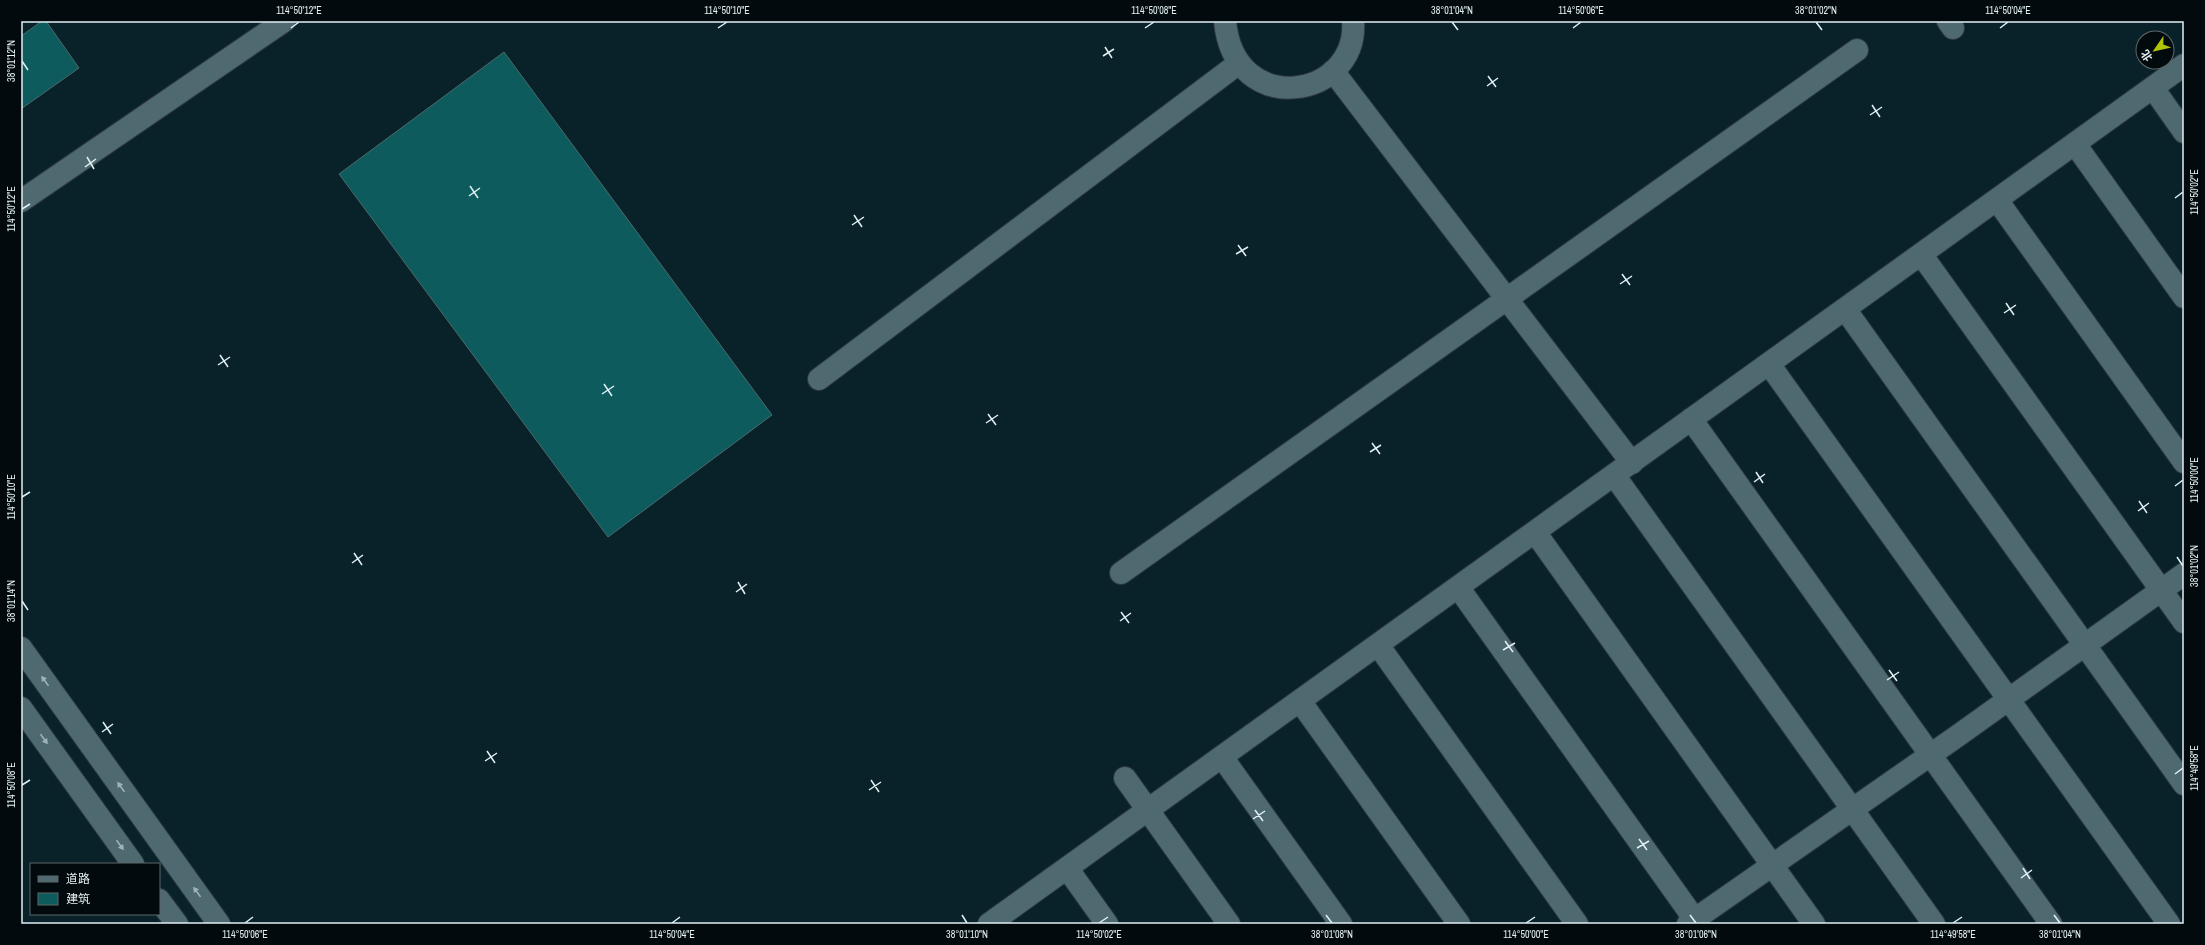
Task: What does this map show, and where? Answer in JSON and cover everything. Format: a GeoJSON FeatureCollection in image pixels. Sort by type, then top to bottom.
{"type":"FeatureCollection","features":[{"type":"Feature","properties":{"kind":"street"},"geometry":{"type":"LineString","coordinates":[[21,201],[284,21]]}},
{"type":"Feature","properties":{"kind":"street"},"geometry":{"type":"LineString","coordinates":[[1225,21],[1226,38],[1233,55],[1239,63],[1258,80],[1275,87],[1286,88],[1310,85],[1326,78],[1333,71],[1349,48],[1354,30],[1353,21]]}},
{"type":"Feature","properties":{"kind":"street"},"geometry":{"type":"LineString","coordinates":[[1121,573],[1857,50]]}},
{"type":"Feature","properties":{"kind":"street"},"geometry":{"type":"LineString","coordinates":[[819,378],[1239,63]]}},
{"type":"Feature","properties":{"kind":"street"},"geometry":{"type":"LineString","coordinates":[[992,923],[2184,65]]}},
{"type":"Feature","properties":{"kind":"street"},"geometry":{"type":"LineString","coordinates":[[1333,71],[1632,463]]}},
{"type":"Feature","properties":{"kind":"street"},"geometry":{"type":"LineString","coordinates":[[2153,88],[2184,132]]}},
{"type":"Feature","properties":{"kind":"street"},"geometry":{"type":"LineString","coordinates":[[2075,144],[2184,297]]}},
{"type":"Feature","properties":{"kind":"street"},"geometry":{"type":"LineString","coordinates":[[1997,200],[2184,462]]}},
{"type":"Feature","properties":{"kind":"street"},"geometry":{"type":"LineString","coordinates":[[1921,254],[2184,622]]}},
{"type":"Feature","properties":{"kind":"street"},"geometry":{"type":"LineString","coordinates":[[1845,309],[2184,784]]}},
{"type":"Feature","properties":{"kind":"street"},"geometry":{"type":"LineString","coordinates":[[1769,364],[2169,924]]}},
{"type":"Feature","properties":{"kind":"street"},"geometry":{"type":"LineString","coordinates":[[1691,419],[2051,924]]}},
{"type":"Feature","properties":{"kind":"street"},"geometry":{"type":"LineString","coordinates":[[1614,475],[1934,924]]}},
{"type":"Feature","properties":{"kind":"street"},"geometry":{"type":"LineString","coordinates":[[1535,532],[1814,924]]}},
{"type":"Feature","properties":{"kind":"street"},"geometry":{"type":"LineString","coordinates":[[1458,587],[1693,922],[1772,865],[2009,700],[2184,574]]}},
{"type":"Feature","properties":{"kind":"street"},"geometry":{"type":"LineString","coordinates":[[1378,644],[1577,924]]}},
{"type":"Feature","properties":{"kind":"street"},"geometry":{"type":"LineString","coordinates":[[21,648],[220,924]]}},
{"type":"Feature","properties":{"kind":"street"},"geometry":{"type":"LineString","coordinates":[[1300,701],[1459,924]]}},
{"type":"Feature","properties":{"kind":"street"},"geometry":{"type":"LineString","coordinates":[[21,708],[132,863]]}},
{"type":"Feature","properties":{"kind":"street"},"geometry":{"type":"LineString","coordinates":[[1222,757],[1341,924]]}},
{"type":"Feature","properties":{"kind":"street"},"geometry":{"type":"LineString","coordinates":[[1125,778],[1229,924]]}},
{"type":"Feature","properties":{"kind":"street"},"geometry":{"type":"LineString","coordinates":[[1067,868],[1107,924]]}},
{"type":"Feature","properties":{"kind":"street"},"geometry":{"type":"LineString","coordinates":[[160,901],[176,924]]}},
{"type":"Feature","properties":{"kind":"building"},"geometry":{"type":"Polygon","coordinates":[[[42,21],[46,21],[79,68],[21,109],[21,36],[42,21]]]}},
{"type":"Feature","properties":{"kind":"building"},"geometry":{"type":"Polygon","coordinates":[[[504,52],[772,415],[608,537],[339,174],[504,52]]]}}]}
